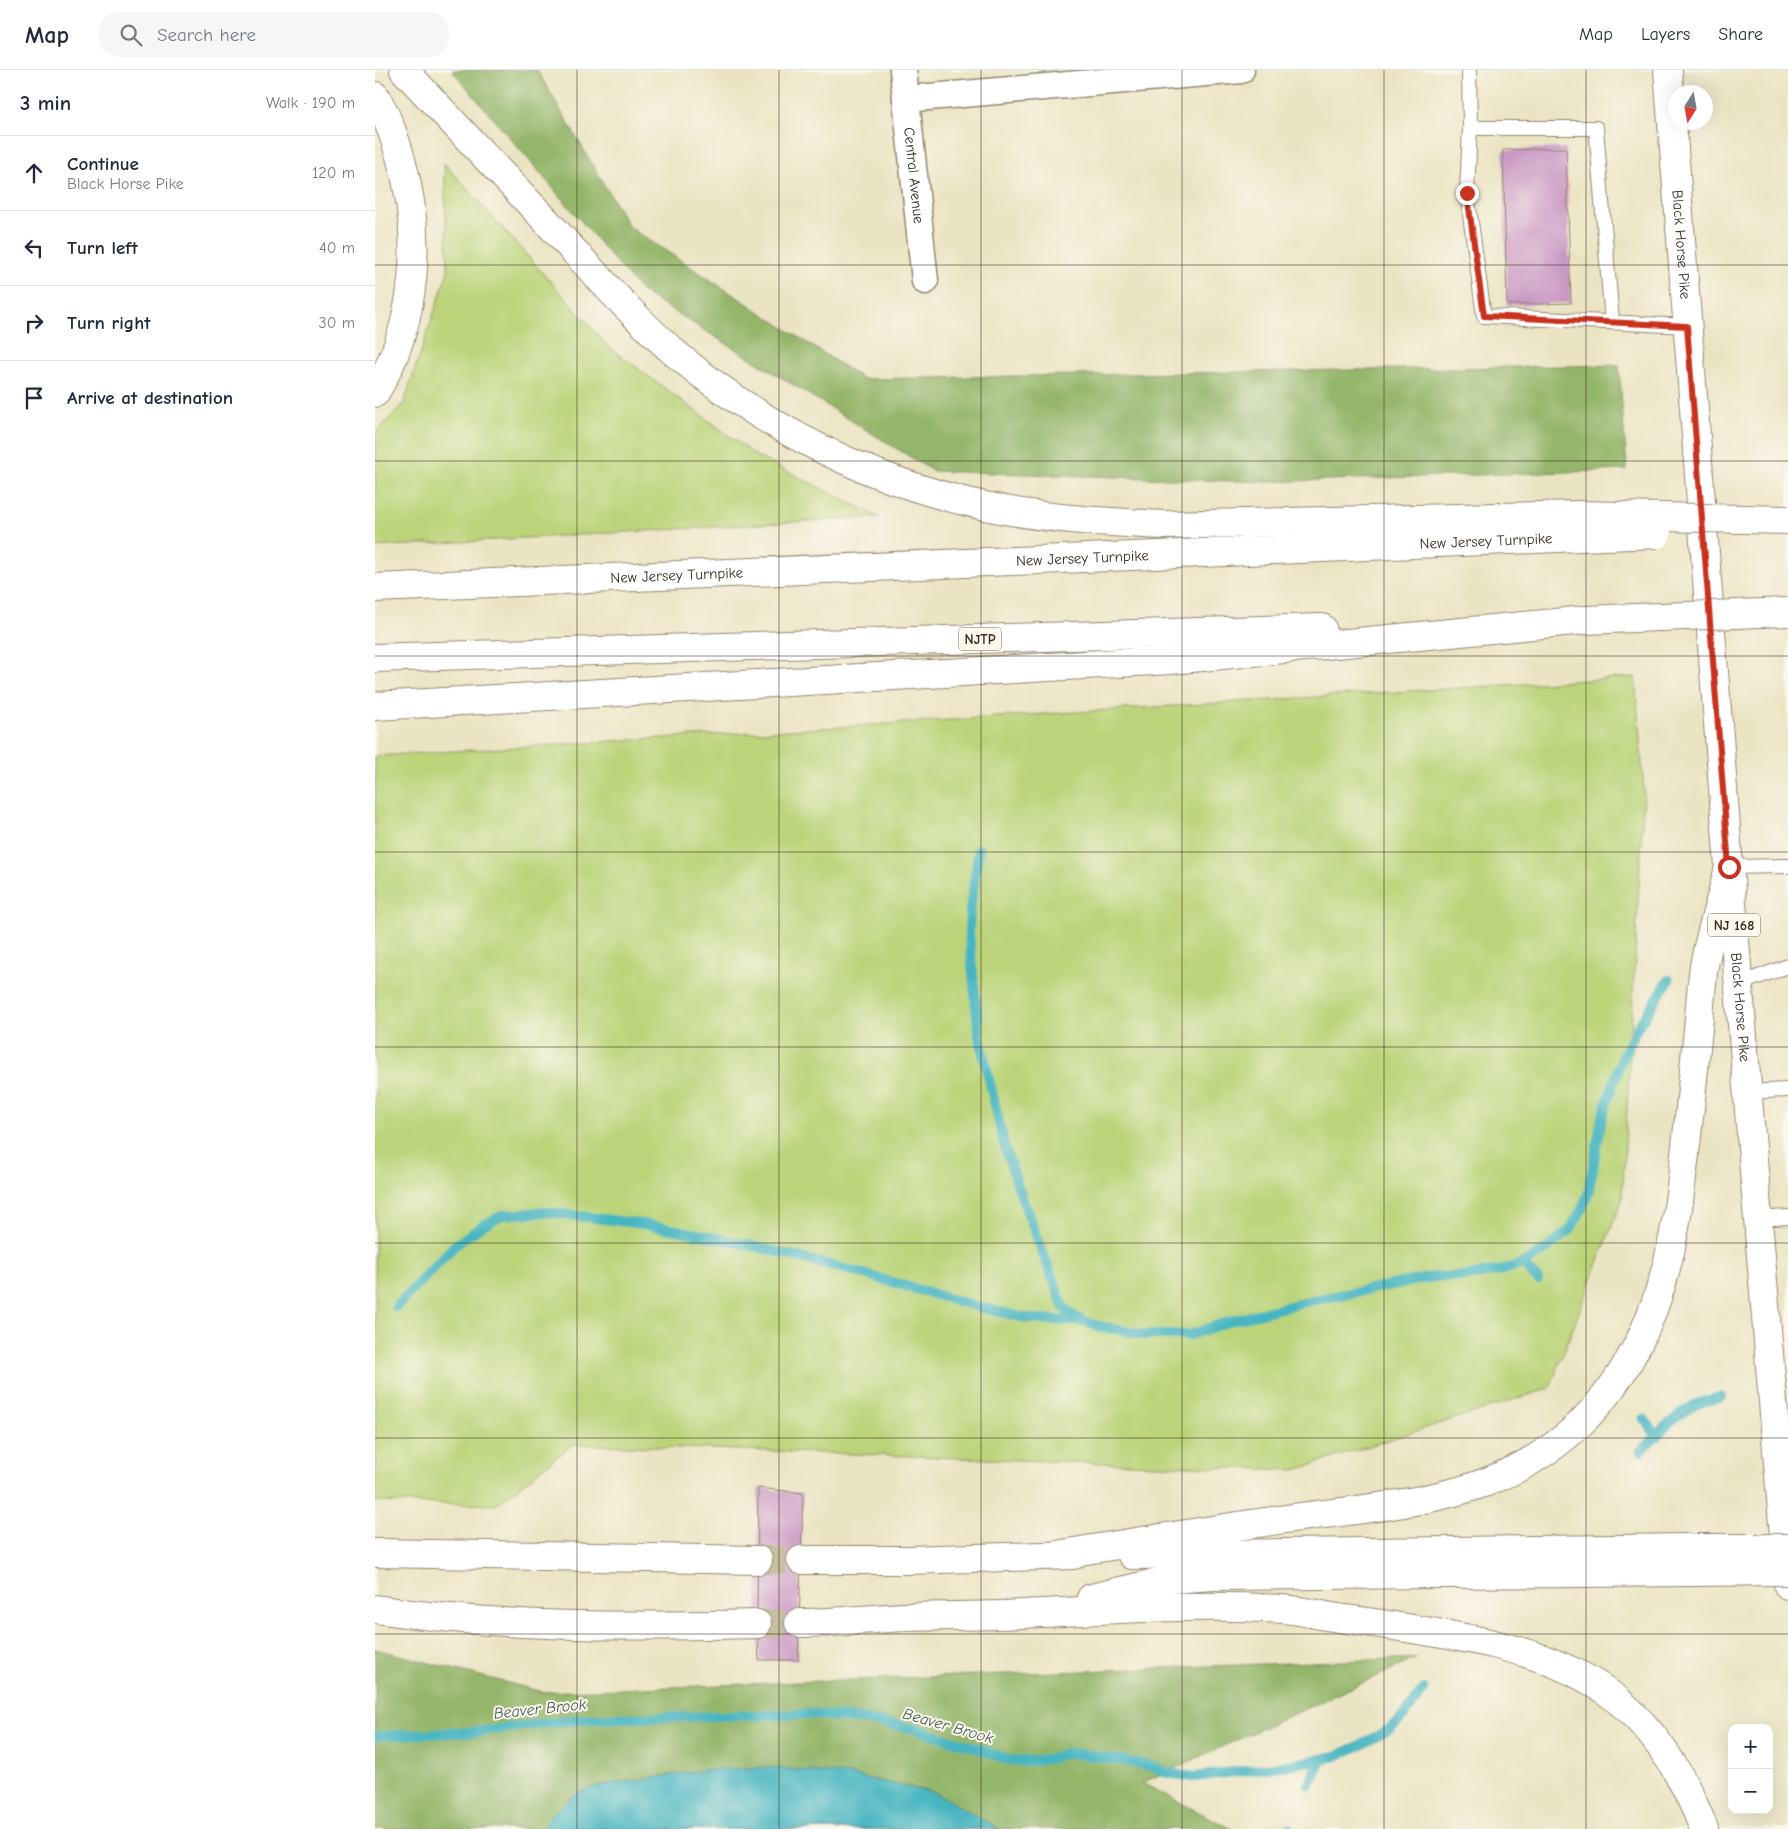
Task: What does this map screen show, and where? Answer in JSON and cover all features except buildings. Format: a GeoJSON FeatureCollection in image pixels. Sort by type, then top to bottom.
{"type":"FeatureCollection","features":[{"type":"Feature","properties":{"kind":"main road"},"geometry":{"type":"LineString","coordinates":[[404,70],[630,310],[676,353],[721,390],[769,421],[816,447],[871,471],[925,490],[983,506],[1042,517],[1173,525],[1580,526],[1788,520]]}},
{"type":"Feature","properties":{"kind":"main road","name":"Black Horse Pike"},"geometry":{"type":"LineString","coordinates":[[1668,70],[1729,867],[1749,1092],[1788,1585]]}},
{"type":"Feature","properties":{"kind":"main road"},"geometry":{"type":"LineString","coordinates":[[375,96],[383,108],[406,178],[412,218],[413,254],[411,286],[404,323],[394,355],[375,393]]}},
{"type":"Feature","properties":{"kind":"main road","name":"New Jersey Turnpike"},"geometry":{"type":"LineString","coordinates":[[375,588],[1580,526],[1788,529]]}},
{"type":"Feature","properties":{"kind":"main road","name":"NJTP"},"geometry":{"type":"LineString","coordinates":[[375,658],[1788,612]]}},
{"type":"Feature","properties":{"kind":"main road"},"geometry":{"type":"LineString","coordinates":[[375,706],[1171,660],[1585,620]]}},
{"type":"Feature","properties":{"kind":"main road"},"geometry":{"type":"LineString","coordinates":[[1056,1555],[1188,1533],[1397,1504],[1472,1487],[1507,1474],[1554,1446],[1583,1422],[1605,1398],[1629,1362],[1654,1306],[1664,1273],[1675,1229],[1704,966],[1729,867]]}},
{"type":"Feature","properties":{"kind":"main road"},"geometry":{"type":"LineString","coordinates":[[1022,1614],[1171,1578],[1692,1560],[1788,1548]]}},
{"type":"Feature","properties":{"kind":"main road"},"geometry":{"type":"LineString","coordinates":[[375,1553],[759,1560]]}},
{"type":"Feature","properties":{"kind":"main road"},"geometry":{"type":"LineString","coordinates":[[801,1560],[907,1560],[1056,1555],[1190,1556],[1249,1553],[1692,1560],[1788,1571]]}},
{"type":"Feature","properties":{"kind":"main road"},"geometry":{"type":"LineString","coordinates":[[799,1623],[1173,1606],[1285,1609],[1453,1635],[1496,1644],[1529,1654],[1587,1679],[1614,1698],[1662,1748],[1681,1778],[1704,1829]]}},
{"type":"Feature","properties":{"kind":"main road"},"geometry":{"type":"LineString","coordinates":[[375,1609],[413,1615],[495,1622],[647,1626],[757,1624]]}},
{"type":"Feature","properties":{"kind":"street","name":"Central Avenue"},"geometry":{"type":"LineString","coordinates":[[903,70],[925,281]]}},
{"type":"Feature","properties":{"kind":"street"},"geometry":{"type":"LineString","coordinates":[[906,99],[1241,70]]}},
{"type":"Feature","properties":{"kind":"lane"},"geometry":{"type":"LineString","coordinates":[[1469,70],[1470,128],[1467,193],[1484,316],[1687,326]]}},
{"type":"Feature","properties":{"kind":"lane"},"geometry":{"type":"LineString","coordinates":[[1470,128],[1596,128],[1612,322]]}},
{"type":"Feature","properties":{"kind":"lane"},"geometry":{"type":"LineString","coordinates":[[1729,867],[1788,866]]}},
{"type":"Feature","properties":{"kind":"lane"},"geometry":{"type":"LineString","coordinates":[[1739,984],[1788,966]]}},
{"type":"Feature","properties":{"kind":"lane"},"geometry":{"type":"LineString","coordinates":[[1749,1092],[1788,1090]]}},
{"type":"Feature","properties":{"kind":"lane"},"geometry":{"type":"LineString","coordinates":[[1759,1219],[1788,1217]]}},
{"type":"Feature","properties":{"kind":"green space"},"geometry":{"type":"Polygon","coordinates":[[[452,70],[537,70],[629,227],[863,379],[1619,365],[1627,470],[1265,482],[933,471],[641,291],[452,70]]]}},
{"type":"Feature","properties":{"kind":"green space"},"geometry":{"type":"Polygon","coordinates":[[[444,163],[610,348],[758,457],[879,517],[375,547],[375,433],[403,405],[448,271],[444,163]]]}},
{"type":"Feature","properties":{"kind":"green space"},"geometry":{"type":"Polygon","coordinates":[[[1635,677],[1644,791],[1622,1200],[1550,1388],[1295,1470],[573,1444],[496,1505],[375,1502],[375,756],[1635,677]]]}},
{"type":"Feature","properties":{"kind":"green space"},"geometry":{"type":"Polygon","coordinates":[[[375,1649],[543,1692],[1417,1658],[1142,1783],[1232,1829],[375,1829],[375,1649]]]}},
{"type":"Feature","properties":{"kind":"water"},"geometry":{"type":"Polygon","coordinates":[[[767,1767],[852,1775],[936,1793],[1000,1829],[543,1829],[551,1815],[576,1794],[596,1786],[705,1770],[767,1767]]]}},
{"type":"Feature","properties":{"kind":"waterway"},"geometry":{"type":"LineString","coordinates":[[979,849],[970,909],[969,933],[979,1036],[1005,1148],[1064,1308],[1073,1316],[1094,1325],[1144,1335],[1190,1335],[1230,1321],[1309,1301],[1433,1277],[1469,1276],[1503,1270],[1525,1263],[1545,1250],[1570,1230],[1581,1211],[1588,1194],[1602,1118],[1621,1061],[1636,1030],[1669,980]]}},
{"type":"Feature","properties":{"kind":"waterway"},"geometry":{"type":"LineString","coordinates":[[396,1307],[455,1245],[485,1224],[503,1215],[546,1212],[644,1224],[692,1233],[758,1247],[857,1272],[982,1308],[1032,1319],[1081,1321]]}},
{"type":"Feature","properties":{"kind":"waterway"},"geometry":{"type":"LineString","coordinates":[[1523,1263],[1538,1280]]}},
{"type":"Feature","properties":{"kind":"waterway","name":"Beaver Brook"},"geometry":{"type":"LineString","coordinates":[[1641,1451],[1687,1409],[1701,1402],[1721,1397]]}},
{"type":"Feature","properties":{"kind":"waterway"},"geometry":{"type":"LineString","coordinates":[[1644,1419],[1657,1436]]}},
{"type":"Feature","properties":{"kind":"waterway","name":"Beaver Brook"},"geometry":{"type":"LineString","coordinates":[[375,1736],[476,1732],[580,1719],[811,1714],[912,1728],[1009,1760],[1028,1761],[1049,1759],[1066,1753],[1081,1754],[1148,1765],[1168,1773],[1194,1777],[1289,1765],[1336,1756],[1390,1729],[1404,1716],[1424,1689]]}},
{"type":"Feature","properties":{"kind":"waterway"},"geometry":{"type":"LineString","coordinates":[[1309,1785],[1321,1759]]}},
{"type":"Feature","properties":{"kind":"tunnel"},"geometry":{"type":"LineString","coordinates":[[758,1560],[801,1560]]}},
{"type":"Feature","properties":{"kind":"tunnel"},"geometry":{"type":"LineString","coordinates":[[757,1624],[799,1623]]}},
{"type":"Feature","properties":{"kind":"route"},"geometry":{"type":"LineString","coordinates":[[1467,193],[1484,316],[1687,326],[1729,867]]}}]}
